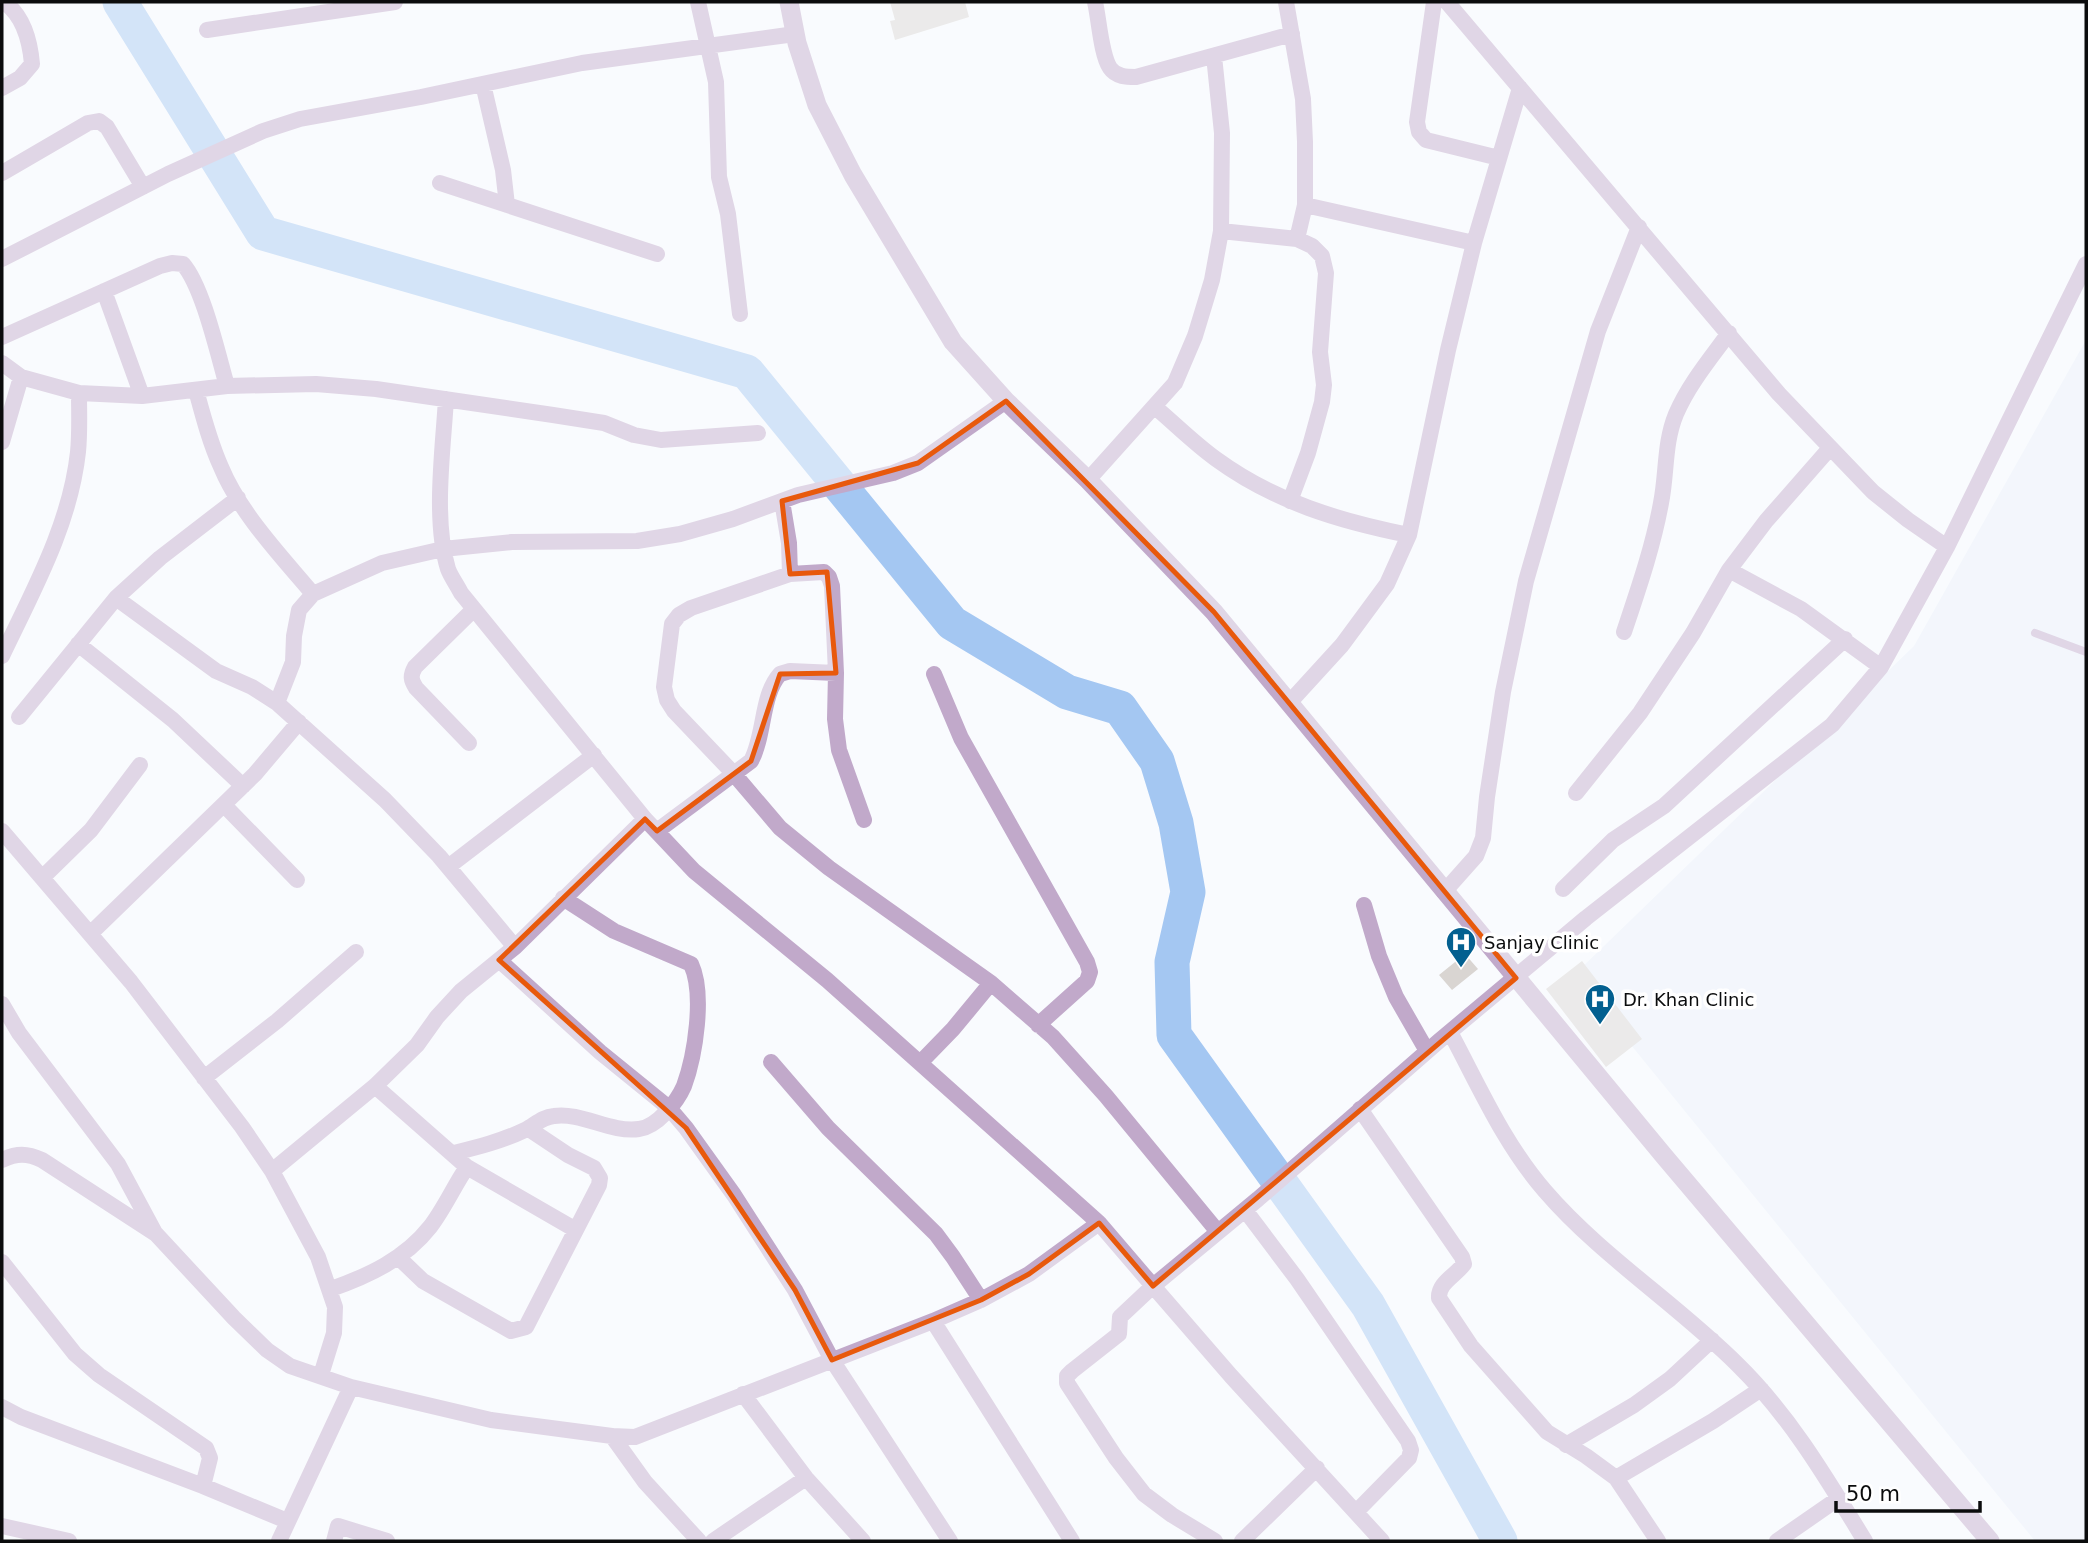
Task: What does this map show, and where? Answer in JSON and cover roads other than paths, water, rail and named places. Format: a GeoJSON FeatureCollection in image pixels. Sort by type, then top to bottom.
{"type":"FeatureCollection","features":[{"type":"Feature","properties":{"kind":"street"},"geometry":{"type":"LineString","coordinates":[[2,88],[20,78],[32,64],[31,48],[17,12],[4,2]]}},
{"type":"Feature","properties":{"kind":"street"},"geometry":{"type":"LineString","coordinates":[[206,30],[395,2]]}},
{"type":"Feature","properties":{"kind":"street"},"geometry":{"type":"LineString","coordinates":[[698,2],[716,82],[719,177],[729,222],[740,314]]}},
{"type":"Feature","properties":{"kind":"street"},"geometry":{"type":"LineString","coordinates":[[789,2],[795,34],[817,105],[853,175],[953,342],[1006,401],[1088,480],[1214,612],[1516,978],[1990,1541]]}},
{"type":"Feature","properties":{"kind":"street"},"geometry":{"type":"LineString","coordinates":[[1095,2],[1106,58],[1111,70],[1122,77],[1136,77],[1292,34]]}},
{"type":"Feature","properties":{"kind":"street"},"geometry":{"type":"LineString","coordinates":[[1286,2],[1303,99],[1305,205],[1297,239]]}},
{"type":"Feature","properties":{"kind":"street"},"geometry":{"type":"LineString","coordinates":[[1434,2],[1418,122],[1419,132],[1426,140],[1499,158]]}},
{"type":"Feature","properties":{"kind":"street"},"geometry":{"type":"LineString","coordinates":[[1447,2],[1779,394],[1873,492],[1947,547]]}},
{"type":"Feature","properties":{"kind":"street"},"geometry":{"type":"LineString","coordinates":[[2,259],[168,174],[263,131],[300,119],[582,63],[795,34]]}},
{"type":"Feature","properties":{"kind":"street"},"geometry":{"type":"LineString","coordinates":[[1088,480],[1175,383],[1195,336],[1212,280],[1221,231],[1222,133],[1213,56]]}},
{"type":"Feature","properties":{"kind":"street"},"geometry":{"type":"LineString","coordinates":[[483,84],[503,170],[507,205]]}},
{"type":"Feature","properties":{"kind":"street"},"geometry":{"type":"LineString","coordinates":[[1289,703],[1342,645],[1387,584],[1409,535],[1448,350],[1474,243],[1520,88]]}},
{"type":"Feature","properties":{"kind":"street"},"geometry":{"type":"LineString","coordinates":[[2,173],[88,123],[99,121],[107,127],[143,187]]}},
{"type":"Feature","properties":{"kind":"street"},"geometry":{"type":"LineString","coordinates":[[440,183],[657,254]]}},
{"type":"Feature","properties":{"kind":"street"},"geometry":{"type":"LineString","coordinates":[[1305,205],[1474,243]]}},
{"type":"Feature","properties":{"kind":"street"},"geometry":{"type":"LineString","coordinates":[[1444,891],[1476,856],[1483,838],[1503,692],[1526,581],[1598,331],[1639,227]]}},
{"type":"Feature","properties":{"kind":"street"},"geometry":{"type":"LineString","coordinates":[[1221,231],[1297,239],[1312,246],[1322,256],[1326,273],[1320,352],[1324,385],[1322,401],[1308,453],[1290,501]]}},
{"type":"Feature","properties":{"kind":"street"},"geometry":{"type":"LineString","coordinates":[[2,337],[160,266],[183,264],[189,272],[208,322],[227,386]]}},
{"type":"Feature","properties":{"kind":"street"},"geometry":{"type":"LineString","coordinates":[[1215,1541],[1144,1494],[1116,1458],[1066,1383],[1067,1376],[1119,1334],[1120,1317],[1153,1286],[1258,1199],[1427,1051],[1586,918],[1832,725],[1881,667],[1947,547],[2086,264]]}},
{"type":"Feature","properties":{"kind":"street"},"geometry":{"type":"LineString","coordinates":[[104,291],[142,396]]}},
{"type":"Feature","properties":{"kind":"street"},"geometry":{"type":"LineString","coordinates":[[1624,632],[1652,545],[1662,501],[1667,442],[1675,415],[1691,384],[1729,333]]}},
{"type":"Feature","properties":{"kind":"street"},"geometry":{"type":"LineString","coordinates":[[2,363],[21,377],[79,393],[142,396],[227,386],[316,384],[376,389],[604,423],[634,435],[661,440],[758,433]]}},
{"type":"Feature","properties":{"kind":"street"},"geometry":{"type":"LineString","coordinates":[[2,442],[21,377]]}},
{"type":"Feature","properties":{"kind":"street"},"geometry":{"type":"LineString","coordinates":[[196,390],[221,469],[238,498],[313,594]]}},
{"type":"Feature","properties":{"kind":"street"},"geometry":{"type":"LineString","coordinates":[[2,656],[48,564],[70,495],[78,452],[79,393]]}},
{"type":"Feature","properties":{"kind":"street"},"geometry":{"type":"LineString","coordinates":[[446,399],[440,486],[443,549],[449,572],[474,608],[651,825],[694,871],[806,962],[1099,1223],[1231,1376],[1382,1541]]}},
{"type":"Feature","properties":{"kind":"street"},"geometry":{"type":"LineString","coordinates":[[277,703],[293,662],[299,610],[313,594],[382,563],[443,549],[512,542],[637,541],[680,534],[790,498],[893,473],[918,463],[1006,401]]}},
{"type":"Feature","properties":{"kind":"street"},"geometry":{"type":"LineString","coordinates":[[1156,407],[1215,459],[1256,485],[1290,501],[1351,523],[1409,535]]}},
{"type":"Feature","properties":{"kind":"street"},"geometry":{"type":"LineString","coordinates":[[1576,793],[1640,713],[1693,633],[1729,570],[1766,521],[1830,448]]}},
{"type":"Feature","properties":{"kind":"street"},"geometry":{"type":"LineString","coordinates":[[19,717],[116,598],[160,558],[238,498]]}},
{"type":"Feature","properties":{"kind":"street"},"geometry":{"type":"LineString","coordinates":[[790,498],[790,574]]}},
{"type":"Feature","properties":{"kind":"street"},"geometry":{"type":"LineString","coordinates":[[1729,570],[1801,609],[1881,667]]}},
{"type":"Feature","properties":{"kind":"street"},"geometry":{"type":"LineString","coordinates":[[864,820],[839,750],[835,719],[832,586],[829,577],[824,572],[790,574],[691,608],[679,615],[672,624],[664,687],[667,700],[674,711],[734,774],[780,828],[829,868],[991,983],[1053,1037],[1106,1096],[1218,1232]]}},
{"type":"Feature","properties":{"kind":"street"},"geometry":{"type":"LineString","coordinates":[[116,598],[216,671],[252,687],[299,722],[385,800],[448,867],[515,947]]}},
{"type":"Feature","properties":{"kind":"street"},"geometry":{"type":"LineString","coordinates":[[469,743],[416,688],[411,674],[474,608]]}},
{"type":"Feature","properties":{"kind":"street"},"geometry":{"type":"LineString","coordinates":[[1563,890],[1613,840],[1664,806],[1844,639]]}},
{"type":"Feature","properties":{"kind":"street"},"geometry":{"type":"LineString","coordinates":[[78,644],[173,720],[243,786]]}},
{"type":"Feature","properties":{"kind":"street"},"geometry":{"type":"LineString","coordinates":[[272,1171],[375,1086],[417,1045],[437,1017],[461,991],[515,947],[563,898],[651,825],[751,761],[758,748],[771,688],[780,674],[790,671],[836,673]]}},
{"type":"Feature","properties":{"kind":"street"},"geometry":{"type":"LineString","coordinates":[[934,674],[961,738],[1087,962],[1090,972],[1087,981],[1038,1025]]}},
{"type":"Feature","properties":{"kind":"street"},"geometry":{"type":"LineString","coordinates":[[90,934],[243,786],[299,722]]}},
{"type":"Feature","properties":{"kind":"street"},"geometry":{"type":"LineString","coordinates":[[448,867],[594,755]]}},
{"type":"Feature","properties":{"kind":"street"},"geometry":{"type":"LineString","coordinates":[[42,878],[90,830],[140,765]]}},
{"type":"Feature","properties":{"kind":"street"},"geometry":{"type":"LineString","coordinates":[[224,804],[297,880]]}},
{"type":"Feature","properties":{"kind":"street"},"geometry":{"type":"LineString","coordinates":[[2,831],[131,982],[272,1171],[318,1257],[331,1289],[335,1307],[334,1333],[321,1375]]}},
{"type":"Feature","properties":{"kind":"street"},"geometry":{"type":"LineString","coordinates":[[454,1153],[496,1142],[529,1129],[541,1119],[564,1115],[626,1129],[639,1129],[651,1125],[669,1108],[683,1087],[697,1023],[697,982],[691,964],[614,931],[563,898]]}},
{"type":"Feature","properties":{"kind":"street"},"geometry":{"type":"LineString","coordinates":[[1364,905],[1379,956],[1392,987],[1427,1051]]}},
{"type":"Feature","properties":{"kind":"street"},"geometry":{"type":"LineString","coordinates":[[204,1078],[277,1021],[356,952]]}},
{"type":"Feature","properties":{"kind":"street"},"geometry":{"type":"LineString","coordinates":[[499,960],[600,1052],[669,1108],[710,1161],[761,1237],[795,1290],[832,1360],[950,1541]]}},
{"type":"Feature","properties":{"kind":"street"},"geometry":{"type":"LineString","coordinates":[[919,1063],[991,983]]}},
{"type":"Feature","properties":{"kind":"street"},"geometry":{"type":"LineString","coordinates":[[2,1004],[19,1033],[118,1164],[156,1234]]}},
{"type":"Feature","properties":{"kind":"street"},"geometry":{"type":"LineString","coordinates":[[1450,1032],[1517,1156],[1546,1192],[1590,1236],[1712,1340],[1779,1408],[1865,1541]]}},
{"type":"Feature","properties":{"kind":"street"},"geometry":{"type":"LineString","coordinates":[[771,1062],[828,1128],[936,1234],[981,1300]]}},
{"type":"Feature","properties":{"kind":"street"},"geometry":{"type":"LineString","coordinates":[[375,1086],[467,1167],[576,1230]]}},
{"type":"Feature","properties":{"kind":"street"},"geometry":{"type":"LineString","coordinates":[[1360,1109],[1462,1256],[1464,1264],[1442,1285],[1439,1292],[1445,1309],[1494,1374],[1547,1432],[1615,1478],[1658,1541]]}},
{"type":"Feature","properties":{"kind":"street"},"geometry":{"type":"LineString","coordinates":[[398,1257],[423,1281],[450,1298],[511,1331],[526,1327],[599,1185],[600,1178],[597,1171],[529,1129]]}},
{"type":"Feature","properties":{"kind":"street"},"geometry":{"type":"LineString","coordinates":[[2,1160],[28,1154],[126,1212],[156,1234],[267,1350],[290,1366],[351,1387],[491,1420],[612,1436],[635,1437],[933,1321],[1030,1274],[1099,1223]]}},
{"type":"Feature","properties":{"kind":"street"},"geometry":{"type":"LineString","coordinates":[[331,1289],[377,1271],[398,1257],[430,1227],[467,1167]]}},
{"type":"Feature","properties":{"kind":"street"},"geometry":{"type":"LineString","coordinates":[[1244,1210],[1297,1279],[1408,1441],[1409,1458],[1356,1512]]}},
{"type":"Feature","properties":{"kind":"street"},"geometry":{"type":"LineString","coordinates":[[2,1262],[75,1354],[99,1375],[206,1447],[210,1458],[203,1486]]}},
{"type":"Feature","properties":{"kind":"street"},"geometry":{"type":"LineString","coordinates":[[933,1321],[1072,1541]]}},
{"type":"Feature","properties":{"kind":"street"},"geometry":{"type":"LineString","coordinates":[[1566,1445],[1634,1405],[1670,1379],[1712,1340]]}},
{"type":"Feature","properties":{"kind":"street"},"geometry":{"type":"LineString","coordinates":[[279,1541],[351,1387]]}},
{"type":"Feature","properties":{"kind":"street"},"geometry":{"type":"LineString","coordinates":[[1615,1478],[1713,1422],[1761,1389]]}},
{"type":"Feature","properties":{"kind":"street"},"geometry":{"type":"LineString","coordinates":[[743,1394],[806,1478],[863,1541]]}},
{"type":"Feature","properties":{"kind":"street"},"geometry":{"type":"LineString","coordinates":[[2,1407],[21,1417],[287,1521]]}},
{"type":"Feature","properties":{"kind":"street"},"geometry":{"type":"LineString","coordinates":[[612,1436],[645,1482],[699,1541]]}},
{"type":"Feature","properties":{"kind":"street"},"geometry":{"type":"LineString","coordinates":[[1242,1541],[1317,1468]]}},
{"type":"Feature","properties":{"kind":"street"},"geometry":{"type":"LineString","coordinates":[[713,1541],[806,1478]]}},
{"type":"Feature","properties":{"kind":"street"},"geometry":{"type":"LineString","coordinates":[[1777,1541],[1839,1498]]}},
{"type":"Feature","properties":{"kind":"street"},"geometry":{"type":"LineString","coordinates":[[2,1526],[69,1541]]}},
{"type":"Feature","properties":{"kind":"street"},"geometry":{"type":"LineString","coordinates":[[334,1541],[338,1526],[387,1541]]}},
{"type":"Feature","properties":{"kind":"lane"},"geometry":{"type":"LineString","coordinates":[[2035,633],[2086,652]]}},
{"type":"Feature","properties":{"kind":"waterway"},"geometry":{"type":"LineString","coordinates":[[120,2],[263,233],[747,372],[952,623],[1067,692],[1120,708],[1157,761],[1176,823],[1188,892],[1172,962],[1174,1035],[1368,1305],[1500,1541]]}},
{"type":"Feature","properties":{"kind":"place","name":"Sanjay Clinic"},"geometry":{"type":"Point","coordinates":[1461,969]}},
{"type":"Feature","properties":{"kind":"place","name":"Dr. Khan Clinic"},"geometry":{"type":"Point","coordinates":[1600,1026]}}]}
